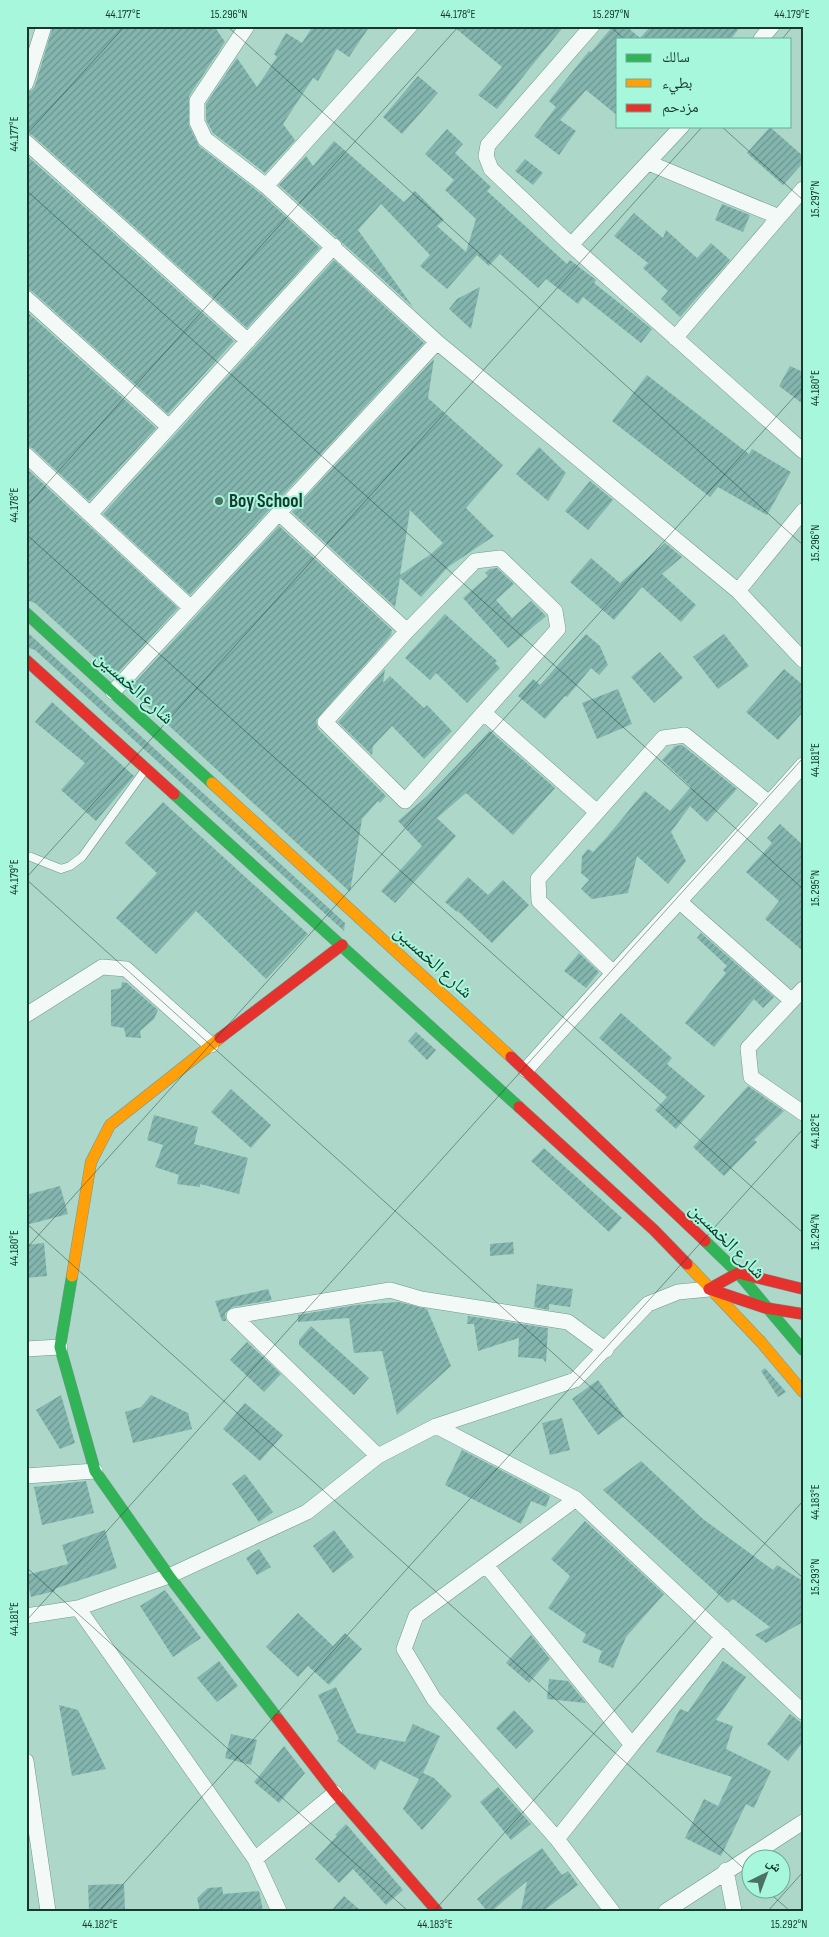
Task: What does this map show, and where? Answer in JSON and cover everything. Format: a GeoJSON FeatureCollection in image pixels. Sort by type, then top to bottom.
{"type":"FeatureCollection","features":[{"type":"Feature","properties":{"kind":"main road","name":"شارع الخمسين"},"geometry":{"type":"LineString","coordinates":[[26,613],[526,1070],[738,1273],[803,1350]]}},
{"type":"Feature","properties":{"kind":"main road"},"geometry":{"type":"LineString","coordinates":[[26,660],[654,1230],[761,1342],[803,1392]]}},
{"type":"Feature","properties":{"kind":"main road"},"geometry":{"type":"LineString","coordinates":[[342,945],[110,1125],[91,1162],[60,1347],[95,1471],[169,1576],[335,1793],[437,1911]]}},
{"type":"Feature","properties":{"kind":"main road"},"geometry":{"type":"LineString","coordinates":[[709,1289],[738,1273],[803,1289]]}},
{"type":"Feature","properties":{"kind":"main road"},"geometry":{"type":"LineString","coordinates":[[709,1289],[766,1308],[803,1314]]}},
{"type":"Feature","properties":{"kind":"street"},"geometry":{"type":"LineString","coordinates":[[26,83],[44,26]]}},
{"type":"Feature","properties":{"kind":"street"},"geometry":{"type":"LineString","coordinates":[[247,26],[197,101],[197,122],[205,139],[266,186],[334,246],[437,342],[738,591],[803,660]]}},
{"type":"Feature","properties":{"kind":"street"},"geometry":{"type":"LineString","coordinates":[[266,186],[410,26]]}},
{"type":"Feature","properties":{"kind":"street"},"geometry":{"type":"LineString","coordinates":[[762,38],[772,26]]}},
{"type":"Feature","properties":{"kind":"street"},"geometry":{"type":"LineString","coordinates":[[584,29],[488,145],[486,156],[491,169],[571,245],[803,450]]}},
{"type":"Feature","properties":{"kind":"street"},"geometry":{"type":"LineString","coordinates":[[571,245],[680,128]]}},
{"type":"Feature","properties":{"kind":"street"},"geometry":{"type":"LineString","coordinates":[[26,142],[248,341]]}},
{"type":"Feature","properties":{"kind":"street"},"geometry":{"type":"LineString","coordinates":[[649,163],[779,217]]}},
{"type":"Feature","properties":{"kind":"street"},"geometry":{"type":"LineString","coordinates":[[675,338],[803,189]]}},
{"type":"Feature","properties":{"kind":"street"},"geometry":{"type":"LineString","coordinates":[[91,513],[334,246]]}},
{"type":"Feature","properties":{"kind":"street"},"geometry":{"type":"LineString","coordinates":[[26,298],[169,427]]}},
{"type":"Feature","properties":{"kind":"street"},"geometry":{"type":"LineString","coordinates":[[113,692],[437,342]]}},
{"type":"Feature","properties":{"kind":"street"},"geometry":{"type":"LineString","coordinates":[[26,454],[191,608]]}},
{"type":"Feature","properties":{"kind":"street"},"geometry":{"type":"LineString","coordinates":[[738,591],[803,511]]}},
{"type":"Feature","properties":{"kind":"street"},"geometry":{"type":"LineString","coordinates":[[279,513],[407,631]]}},
{"type":"Feature","properties":{"kind":"street"},"geometry":{"type":"LineString","coordinates":[[500,558],[555,611],[558,629],[484,713],[405,801],[326,722],[407,631],[475,561],[500,558]]}},
{"type":"Feature","properties":{"kind":"street"},"geometry":{"type":"LineString","coordinates":[[484,713],[597,812]]}},
{"type":"Feature","properties":{"kind":"street"},"geometry":{"type":"LineString","coordinates":[[612,972],[539,901],[538,878],[663,738],[686,735],[769,803]]}},
{"type":"Feature","properties":{"kind":"street"},"geometry":{"type":"LineString","coordinates":[[526,1070],[612,972],[680,902],[803,765]]}},
{"type":"Feature","properties":{"kind":"street"},"geometry":{"type":"LineString","coordinates":[[680,902],[792,1001]]}},
{"type":"Feature","properties":{"kind":"street"},"geometry":{"type":"LineString","coordinates":[[26,1015],[102,967],[126,969],[211,1045]]}},
{"type":"Feature","properties":{"kind":"street"},"geometry":{"type":"LineString","coordinates":[[803,989],[748,1048],[751,1077],[803,1113]]}},
{"type":"Feature","properties":{"kind":"street"},"geometry":{"type":"LineString","coordinates":[[26,1616],[78,1608],[169,1576],[307,1512],[378,1456],[436,1426],[576,1380],[648,1304],[678,1292],[709,1289]]}},
{"type":"Feature","properties":{"kind":"street"},"geometry":{"type":"LineString","coordinates":[[378,1456],[234,1316],[390,1290],[421,1299],[568,1322],[606,1350]]}},
{"type":"Feature","properties":{"kind":"street"},"geometry":{"type":"LineString","coordinates":[[26,1349],[60,1347]]}},
{"type":"Feature","properties":{"kind":"street"},"geometry":{"type":"LineString","coordinates":[[436,1426],[576,1499],[803,1712]]}},
{"type":"Feature","properties":{"kind":"street"},"geometry":{"type":"LineString","coordinates":[[26,1476],[95,1471]]}},
{"type":"Feature","properties":{"kind":"street"},"geometry":{"type":"LineString","coordinates":[[576,1499],[416,1616],[404,1649],[434,1699],[557,1839],[612,1911]]}},
{"type":"Feature","properties":{"kind":"street"},"geometry":{"type":"LineString","coordinates":[[486,1565],[632,1745]]}},
{"type":"Feature","properties":{"kind":"street"},"geometry":{"type":"LineString","coordinates":[[78,1608],[255,1859],[279,1911]]}},
{"type":"Feature","properties":{"kind":"street"},"geometry":{"type":"LineString","coordinates":[[557,1839],[632,1745],[724,1636]]}},
{"type":"Feature","properties":{"kind":"street"},"geometry":{"type":"LineString","coordinates":[[26,1761],[48,1911]]}},
{"type":"Feature","properties":{"kind":"street"},"geometry":{"type":"LineString","coordinates":[[255,1859],[335,1793]]}},
{"type":"Feature","properties":{"kind":"street"},"geometry":{"type":"LineString","coordinates":[[666,1911],[726,1870],[803,1822]]}},
{"type":"Feature","properties":{"kind":"street"},"geometry":{"type":"LineString","coordinates":[[726,1870],[734,1911]]}},
{"type":"Feature","properties":{"kind":"lane"},"geometry":{"type":"LineString","coordinates":[[31,857],[61,869],[70,866],[82,856],[146,768]]}},
{"type":"Feature","properties":{"kind":"building"},"geometry":{"type":"Polygon","coordinates":[[[53,26],[214,26],[225,42],[189,96],[189,126],[199,146],[260,193],[320,248],[247,328],[32,135],[26,133],[26,92],[32,90],[35,86],[53,26]]]}},
{"type":"Feature","properties":{"kind":"building"},"geometry":{"type":"Polygon","coordinates":[[[313,26],[370,26],[349,57],[337,49],[318,81],[313,78],[283,124],[295,140],[265,173],[213,133],[206,120],[206,104],[237,58],[257,87],[277,57],[274,54],[286,33],[302,43],[313,26]]]}},
{"type":"Feature","properties":{"kind":"building"},"geometry":{"type":"Polygon","coordinates":[[[453,26],[564,26],[497,109],[478,95],[502,67],[453,26]]]}},
{"type":"Feature","properties":{"kind":"building"},"geometry":{"type":"Polygon","coordinates":[[[613,26],[626,26],[640,38],[616,38],[616,114],[586,90],[560,120],[576,131],[559,155],[534,136],[556,107],[549,101],[589,51],[591,52],[613,26]]]}},
{"type":"Feature","properties":{"kind":"building"},"geometry":{"type":"Polygon","coordinates":[[[651,26],[741,26],[732,38],[640,38],[651,26]]]}},
{"type":"Feature","properties":{"kind":"building"},"geometry":{"type":"Polygon","coordinates":[[[418,76],[438,93],[402,134],[383,117],[418,76]]]}},
{"type":"Feature","properties":{"kind":"building"},"geometry":{"type":"Polygon","coordinates":[[[771,128],[803,156],[803,163],[783,185],[747,153],[771,128]]]}},
{"type":"Feature","properties":{"kind":"building"},"geometry":{"type":"Polygon","coordinates":[[[447,129],[463,144],[455,153],[491,187],[487,191],[567,264],[570,260],[596,280],[594,283],[652,329],[641,343],[583,297],[578,304],[546,279],[538,288],[500,254],[489,266],[477,255],[447,289],[420,266],[430,255],[381,204],[358,230],[413,307],[279,185],[306,156],[313,166],[334,141],[404,202],[415,191],[444,220],[437,226],[466,252],[476,219],[445,190],[454,180],[425,154],[447,129]]]}},
{"type":"Feature","properties":{"kind":"building"},"geometry":{"type":"Polygon","coordinates":[[[26,155],[234,341],[168,414],[32,291],[26,289],[26,155]]]}},
{"type":"Feature","properties":{"kind":"building"},"geometry":{"type":"Polygon","coordinates":[[[525,159],[543,173],[533,185],[515,171],[525,159]]]}},
{"type":"Feature","properties":{"kind":"building"},"geometry":{"type":"Polygon","coordinates":[[[722,204],[750,215],[743,232],[715,220],[722,204]]]}},
{"type":"Feature","properties":{"kind":"building"},"geometry":{"type":"Polygon","coordinates":[[[634,213],[663,238],[666,230],[697,258],[711,243],[730,260],[680,317],[661,299],[668,291],[643,268],[648,263],[614,236],[634,213]]]}},
{"type":"Feature","properties":{"kind":"building"},"geometry":{"type":"Polygon","coordinates":[[[334,260],[424,343],[190,595],[103,514],[334,260]]]}},
{"type":"Feature","properties":{"kind":"building"},"geometry":{"type":"Polygon","coordinates":[[[480,287],[471,329],[449,309],[457,299],[480,287]]]}},
{"type":"Feature","properties":{"kind":"building"},"geometry":{"type":"Polygon","coordinates":[[[26,311],[156,428],[89,501],[32,448],[26,446],[26,311]]]}},
{"type":"Feature","properties":{"kind":"building"},"geometry":{"type":"Polygon","coordinates":[[[434,359],[428,398],[503,465],[466,508],[494,536],[448,567],[421,597],[400,578],[395,607],[292,512],[434,359]],[[410,510],[400,575],[431,554],[443,543],[410,510]]]}},
{"type":"Feature","properties":{"kind":"building"},"geometry":{"type":"Polygon","coordinates":[[[790,366],[803,372],[803,404],[779,386],[790,366]]]}},
{"type":"Feature","properties":{"kind":"building"},"geometry":{"type":"Polygon","coordinates":[[[647,375],[749,454],[752,449],[791,472],[767,515],[718,487],[710,497],[612,421],[647,375]]]}},
{"type":"Feature","properties":{"kind":"building"},"geometry":{"type":"Polygon","coordinates":[[[539,447],[566,473],[548,501],[516,474],[539,447]]]}},
{"type":"Feature","properties":{"kind":"building"},"geometry":{"type":"Polygon","coordinates":[[[26,468],[178,608],[115,676],[35,603],[26,600],[26,468]]]}},
{"type":"Feature","properties":{"kind":"building"},"geometry":{"type":"Polygon","coordinates":[[[590,481],[613,500],[588,530],[565,511],[590,481]]]}},
{"type":"Feature","properties":{"kind":"building"},"geometry":{"type":"Polygon","coordinates":[[[279,526],[392,630],[391,635],[316,720],[318,729],[386,796],[380,803],[378,801],[362,819],[350,892],[129,689],[279,526]]]}},
{"type":"Feature","properties":{"kind":"building"},"geometry":{"type":"Polygon","coordinates":[[[665,543],[682,557],[662,574],[696,605],[681,622],[642,587],[614,620],[570,582],[591,558],[620,583],[665,543]]]}},
{"type":"Feature","properties":{"kind":"building"},"geometry":{"type":"Polygon","coordinates":[[[497,568],[514,584],[496,600],[512,618],[531,601],[546,616],[508,648],[463,598],[488,576],[485,573],[490,569],[497,568]]]}},
{"type":"Feature","properties":{"kind":"building"},"geometry":{"type":"Polygon","coordinates":[[[445,614],[497,661],[495,663],[500,668],[467,703],[436,673],[430,680],[405,658],[445,614]]]}},
{"type":"Feature","properties":{"kind":"building"},"geometry":{"type":"Polygon","coordinates":[[[26,631],[345,923],[344,931],[35,650],[26,647],[26,631]]]}},
{"type":"Feature","properties":{"kind":"building"},"geometry":{"type":"Polygon","coordinates":[[[586,634],[600,646],[608,665],[599,675],[591,668],[567,697],[565,696],[545,719],[518,696],[533,679],[540,685],[586,634]]]}},
{"type":"Feature","properties":{"kind":"building"},"geometry":{"type":"Polygon","coordinates":[[[724,634],[749,666],[718,689],[693,657],[724,634]]]}},
{"type":"Feature","properties":{"kind":"building"},"geometry":{"type":"Polygon","coordinates":[[[660,652],[683,678],[654,703],[631,677],[660,652]]]}},
{"type":"Feature","properties":{"kind":"building"},"geometry":{"type":"Polygon","coordinates":[[[385,669],[383,683],[390,676],[424,708],[427,705],[452,731],[424,759],[392,726],[373,746],[372,755],[338,722],[385,669]]]}},
{"type":"Feature","properties":{"kind":"building"},"geometry":{"type":"Polygon","coordinates":[[[784,669],[803,685],[803,712],[778,740],[746,712],[784,669]]]}},
{"type":"Feature","properties":{"kind":"building"},"geometry":{"type":"Polygon","coordinates":[[[618,689],[632,724],[597,739],[582,703],[618,689]]]}},
{"type":"Feature","properties":{"kind":"building"},"geometry":{"type":"Polygon","coordinates":[[[52,702],[134,776],[96,821],[61,790],[85,763],[35,722],[52,702]]]}},
{"type":"Feature","properties":{"kind":"building"},"geometry":{"type":"Polygon","coordinates":[[[490,731],[555,788],[513,835],[466,793],[437,818],[456,836],[395,903],[381,891],[422,846],[398,821],[426,797],[490,731]]]}},
{"type":"Feature","properties":{"kind":"building"},"geometry":{"type":"Polygon","coordinates":[[[682,745],[737,789],[707,822],[690,806],[671,832],[686,861],[668,884],[637,856],[628,893],[592,899],[581,889],[589,880],[581,873],[582,856],[588,849],[593,852],[645,791],[670,811],[691,787],[662,760],[675,746],[682,745]]]}},
{"type":"Feature","properties":{"kind":"building"},"geometry":{"type":"Polygon","coordinates":[[[163,802],[308,934],[266,979],[196,911],[156,954],[116,918],[157,873],[125,843],[163,802]]]}},
{"type":"Feature","properties":{"kind":"building"},"geometry":{"type":"Polygon","coordinates":[[[780,824],[803,845],[803,951],[765,919],[779,901],[746,872],[772,843],[767,838],[780,824]]]}},
{"type":"Feature","properties":{"kind":"building"},"geometry":{"type":"Polygon","coordinates":[[[468,877],[488,895],[503,880],[529,905],[492,943],[458,911],[445,902],[468,877]]]}},
{"type":"Feature","properties":{"kind":"building"},"geometry":{"type":"Polygon","coordinates":[[[701,933],[774,997],[763,1008],[754,999],[714,1047],[685,1023],[726,973],[723,970],[727,966],[697,938],[701,933]]]}},
{"type":"Feature","properties":{"kind":"building"},"geometry":{"type":"Polygon","coordinates":[[[579,953],[599,972],[586,988],[564,971],[579,953]]]}},
{"type":"Feature","properties":{"kind":"building"},"geometry":{"type":"Polygon","coordinates":[[[122,982],[127,983],[158,1010],[154,1019],[140,1031],[141,1038],[126,1037],[124,1028],[111,1026],[111,990],[121,988],[122,982]]]}},
{"type":"Feature","properties":{"kind":"building"},"geometry":{"type":"Polygon","coordinates":[[[621,1013],[672,1058],[667,1064],[705,1096],[676,1129],[655,1110],[667,1097],[599,1038],[621,1013]]]}},
{"type":"Feature","properties":{"kind":"building"},"geometry":{"type":"Polygon","coordinates":[[[416,1032],[436,1050],[427,1060],[408,1041],[416,1032]]]}},
{"type":"Feature","properties":{"kind":"building"},"geometry":{"type":"Polygon","coordinates":[[[748,1086],[784,1111],[754,1140],[757,1142],[724,1176],[693,1147],[748,1086]]]}},
{"type":"Feature","properties":{"kind":"building"},"geometry":{"type":"Polygon","coordinates":[[[231,1089],[271,1125],[251,1148],[211,1112],[231,1089]]]}},
{"type":"Feature","properties":{"kind":"building"},"geometry":{"type":"Polygon","coordinates":[[[154,1115],[198,1127],[194,1144],[248,1158],[239,1194],[200,1184],[200,1187],[177,1184],[179,1175],[155,1167],[163,1145],[147,1140],[154,1115]]]}},
{"type":"Feature","properties":{"kind":"building"},"geometry":{"type":"Polygon","coordinates":[[[544,1148],[622,1218],[609,1232],[531,1161],[544,1148]]]}},
{"type":"Feature","properties":{"kind":"building"},"geometry":{"type":"Polygon","coordinates":[[[60,1186],[68,1214],[26,1225],[26,1195],[60,1186]]]}},
{"type":"Feature","properties":{"kind":"building"},"geometry":{"type":"Polygon","coordinates":[[[513,1242],[514,1254],[490,1256],[490,1244],[513,1242]]]}},
{"type":"Feature","properties":{"kind":"building"},"geometry":{"type":"Polygon","coordinates":[[[44,1243],[47,1276],[26,1278],[26,1245],[44,1243]]]}},
{"type":"Feature","properties":{"kind":"building"},"geometry":{"type":"Polygon","coordinates":[[[537,1284],[573,1289],[570,1307],[549,1304],[549,1310],[534,1307],[537,1284]]]}},
{"type":"Feature","properties":{"kind":"building"},"geometry":{"type":"Polygon","coordinates":[[[268,1289],[272,1300],[232,1307],[225,1313],[226,1321],[222,1321],[215,1301],[268,1289]]]}},
{"type":"Feature","properties":{"kind":"building"},"geometry":{"type":"Polygon","coordinates":[[[399,1302],[427,1309],[451,1366],[397,1415],[382,1351],[354,1353],[349,1318],[298,1322],[298,1315],[356,1305],[399,1302]]]}},
{"type":"Feature","properties":{"kind":"building"},"geometry":{"type":"Polygon","coordinates":[[[468,1316],[548,1328],[546,1363],[543,1359],[518,1357],[519,1338],[478,1351],[474,1324],[467,1324],[468,1316]]]}},
{"type":"Feature","properties":{"kind":"building"},"geometry":{"type":"Polygon","coordinates":[[[311,1326],[369,1378],[354,1395],[299,1345],[299,1340],[311,1326]]]}},
{"type":"Feature","properties":{"kind":"building"},"geometry":{"type":"Polygon","coordinates":[[[247,1342],[281,1374],[264,1392],[230,1360],[247,1342]]]}},
{"type":"Feature","properties":{"kind":"building"},"geometry":{"type":"Polygon","coordinates":[[[765,1368],[786,1392],[778,1397],[761,1371],[765,1368]]]}},
{"type":"Feature","properties":{"kind":"building"},"geometry":{"type":"Polygon","coordinates":[[[598,1380],[624,1416],[598,1435],[572,1399],[598,1380]]]}},
{"type":"Feature","properties":{"kind":"building"},"geometry":{"type":"Polygon","coordinates":[[[61,1395],[75,1443],[60,1449],[36,1410],[61,1395]]]}},
{"type":"Feature","properties":{"kind":"building"},"geometry":{"type":"Polygon","coordinates":[[[151,1395],[188,1413],[192,1429],[133,1443],[125,1412],[141,1407],[151,1395]]]}},
{"type":"Feature","properties":{"kind":"building"},"geometry":{"type":"Polygon","coordinates":[[[245,1403],[283,1435],[260,1461],[223,1429],[245,1403]]]}},
{"type":"Feature","properties":{"kind":"building"},"geometry":{"type":"Polygon","coordinates":[[[562,1418],[570,1450],[550,1455],[542,1423],[562,1418]]]}},
{"type":"Feature","properties":{"kind":"building"},"geometry":{"type":"Polygon","coordinates":[[[462,1450],[550,1496],[546,1507],[531,1501],[521,1524],[445,1485],[462,1450]]]}},
{"type":"Feature","properties":{"kind":"building"},"geometry":{"type":"Polygon","coordinates":[[[641,1461],[703,1519],[773,1570],[777,1565],[803,1581],[803,1622],[766,1643],[755,1635],[770,1627],[733,1599],[728,1603],[603,1490],[641,1461]]]}},
{"type":"Feature","properties":{"kind":"building"},"geometry":{"type":"Polygon","coordinates":[[[245,1474],[273,1512],[259,1522],[232,1484],[245,1474]]]}},
{"type":"Feature","properties":{"kind":"building"},"geometry":{"type":"Polygon","coordinates":[[[86,1481],[94,1513],[42,1525],[34,1487],[86,1481]]]}},
{"type":"Feature","properties":{"kind":"building"},"geometry":{"type":"Polygon","coordinates":[[[585,1521],[664,1594],[626,1637],[613,1668],[598,1662],[602,1651],[582,1642],[586,1634],[548,1608],[570,1576],[551,1559],[585,1521]]]}},
{"type":"Feature","properties":{"kind":"building"},"geometry":{"type":"Polygon","coordinates":[[[105,1530],[117,1568],[54,1589],[55,1591],[31,1597],[26,1575],[68,1564],[62,1545],[105,1530]]]}},
{"type":"Feature","properties":{"kind":"building"},"geometry":{"type":"Polygon","coordinates":[[[334,1530],[354,1557],[333,1573],[313,1546],[334,1530]]]}},
{"type":"Feature","properties":{"kind":"building"},"geometry":{"type":"Polygon","coordinates":[[[259,1549],[271,1567],[257,1575],[246,1558],[259,1549]]]}},
{"type":"Feature","properties":{"kind":"building"},"geometry":{"type":"Polygon","coordinates":[[[165,1590],[201,1638],[173,1657],[140,1606],[165,1590]]]}},
{"type":"Feature","properties":{"kind":"building"},"geometry":{"type":"Polygon","coordinates":[[[298,1613],[333,1646],[345,1633],[362,1649],[329,1685],[308,1666],[298,1677],[266,1647],[298,1613]]]}},
{"type":"Feature","properties":{"kind":"building"},"geometry":{"type":"Polygon","coordinates":[[[531,1635],[550,1659],[529,1683],[506,1663],[531,1635]]]}},
{"type":"Feature","properties":{"kind":"building"},"geometry":{"type":"Polygon","coordinates":[[[219,1661],[238,1686],[217,1702],[197,1678],[219,1661]]]}},
{"type":"Feature","properties":{"kind":"building"},"geometry":{"type":"Polygon","coordinates":[[[723,1661],[746,1677],[716,1720],[733,1726],[726,1749],[771,1771],[754,1808],[746,1804],[721,1856],[685,1838],[704,1799],[718,1806],[732,1777],[656,1752],[680,1709],[688,1712],[723,1661]]]}},
{"type":"Feature","properties":{"kind":"building"},"geometry":{"type":"Polygon","coordinates":[[[549,1679],[568,1681],[586,1703],[547,1699],[549,1679]]]}},
{"type":"Feature","properties":{"kind":"building"},"geometry":{"type":"Polygon","coordinates":[[[336,1687],[357,1733],[405,1742],[413,1724],[440,1736],[423,1773],[434,1778],[452,1796],[422,1830],[403,1809],[419,1779],[380,1760],[375,1770],[337,1741],[339,1739],[318,1695],[336,1687]]]}},
{"type":"Feature","properties":{"kind":"building"},"geometry":{"type":"Polygon","coordinates":[[[59,1705],[78,1710],[106,1769],[72,1776],[59,1705]]]}},
{"type":"Feature","properties":{"kind":"building"},"geometry":{"type":"Polygon","coordinates":[[[514,1710],[534,1731],[516,1749],[496,1728],[514,1710]]]}},
{"type":"Feature","properties":{"kind":"building"},"geometry":{"type":"Polygon","coordinates":[[[790,1714],[803,1724],[803,1742],[788,1761],[767,1744],[790,1714]]]}},
{"type":"Feature","properties":{"kind":"building"},"geometry":{"type":"Polygon","coordinates":[[[231,1734],[257,1740],[251,1765],[225,1758],[231,1734]]]}},
{"type":"Feature","properties":{"kind":"building"},"geometry":{"type":"Polygon","coordinates":[[[284,1746],[305,1773],[279,1803],[254,1782],[284,1746]]]}},
{"type":"Feature","properties":{"kind":"building"},"geometry":{"type":"Polygon","coordinates":[[[498,1787],[531,1824],[511,1840],[480,1802],[498,1787]]]}},
{"type":"Feature","properties":{"kind":"building"},"geometry":{"type":"Polygon","coordinates":[[[346,1824],[403,1890],[386,1905],[353,1869],[339,1883],[315,1859],[346,1824]]]}},
{"type":"Feature","properties":{"kind":"building"},"geometry":{"type":"Polygon","coordinates":[[[542,1848],[562,1875],[568,1871],[578,1885],[543,1911],[521,1911],[527,1881],[492,1911],[487,1911],[477,1899],[502,1877],[542,1848]]]}},
{"type":"Feature","properties":{"kind":"building"},"geometry":{"type":"Polygon","coordinates":[[[124,1884],[125,1911],[89,1911],[88,1885],[124,1884]]]}},
{"type":"Feature","properties":{"kind":"building"},"geometry":{"type":"Polygon","coordinates":[[[222,1887],[223,1894],[259,1891],[263,1911],[200,1911],[197,1898],[208,1888],[222,1887]]]}},
{"type":"Feature","properties":{"kind":"building"},"geometry":{"type":"Polygon","coordinates":[[[344,1896],[361,1911],[331,1911],[344,1896]]]}},
{"type":"Feature","properties":{"kind":"traffic: fast"},"geometry":{"type":"LineString","coordinates":[[26,613],[212,783]]}},
{"type":"Feature","properties":{"kind":"traffic: fast"},"geometry":{"type":"LineString","coordinates":[[174,794],[519,1107]]}},
{"type":"Feature","properties":{"kind":"traffic: fast"},"geometry":{"type":"LineString","coordinates":[[705,1241],[738,1273],[803,1350]]}},
{"type":"Feature","properties":{"kind":"traffic: fast"},"geometry":{"type":"LineString","coordinates":[[72,1276],[60,1347],[95,1471],[169,1576],[278,1719]]}},
{"type":"Feature","properties":{"kind":"traffic: slow"},"geometry":{"type":"LineString","coordinates":[[212,783],[511,1057]]}},
{"type":"Feature","properties":{"kind":"traffic: slow"},"geometry":{"type":"LineString","coordinates":[[72,1276],[91,1162],[110,1125],[220,1038]]}},
{"type":"Feature","properties":{"kind":"traffic: slow"},"geometry":{"type":"LineString","coordinates":[[687,1264],[761,1342],[803,1392]]}},
{"type":"Feature","properties":{"kind":"traffic: jam"},"geometry":{"type":"LineString","coordinates":[[26,660],[174,794]]}},
{"type":"Feature","properties":{"kind":"traffic: jam"},"geometry":{"type":"LineString","coordinates":[[220,1038],[342,945]]}},
{"type":"Feature","properties":{"kind":"traffic: jam"},"geometry":{"type":"LineString","coordinates":[[511,1057],[705,1241]]}},
{"type":"Feature","properties":{"kind":"traffic: jam"},"geometry":{"type":"LineString","coordinates":[[519,1107],[654,1230],[687,1264]]}},
{"type":"Feature","properties":{"kind":"traffic: jam"},"geometry":{"type":"LineString","coordinates":[[709,1289],[738,1273],[803,1289]]}},
{"type":"Feature","properties":{"kind":"traffic: jam"},"geometry":{"type":"LineString","coordinates":[[709,1289],[766,1308],[803,1314]]}},
{"type":"Feature","properties":{"kind":"traffic: jam"},"geometry":{"type":"LineString","coordinates":[[278,1719],[335,1793],[437,1911]]}},
{"type":"Feature","properties":{"kind":"place","name":"Boy School"},"geometry":{"type":"Point","coordinates":[219,501]}}]}
